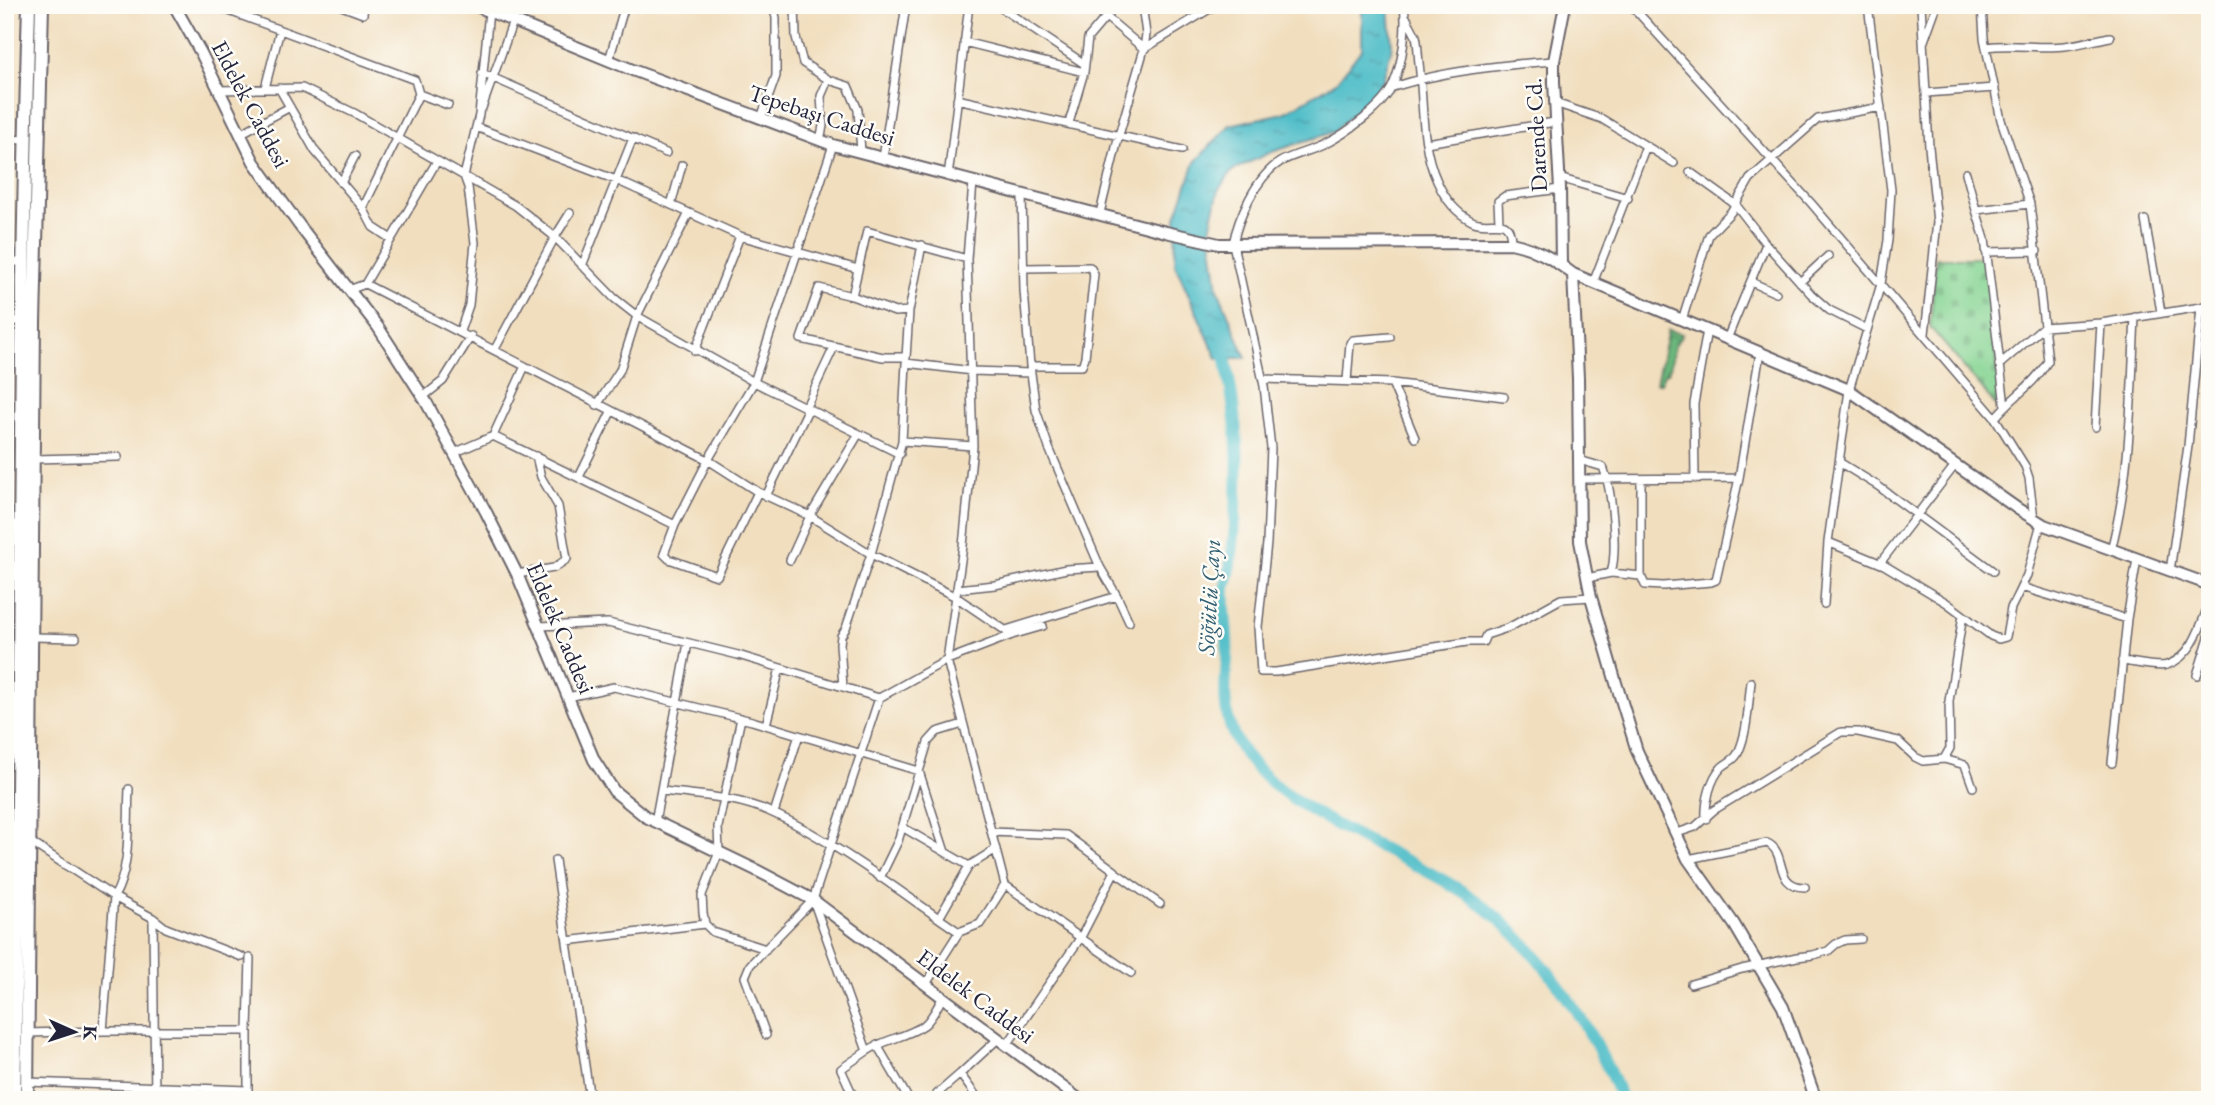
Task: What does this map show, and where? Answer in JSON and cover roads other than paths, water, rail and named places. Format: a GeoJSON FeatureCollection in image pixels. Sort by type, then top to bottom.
{"type":"FeatureCollection","features":[{"type":"Feature","properties":{"kind":"main road"},"geometry":{"type":"LineString","coordinates":[[13,1100],[33,637],[33,459],[23,262],[29,5]]}},
{"type":"Feature","properties":{"kind":"main road"},"geometry":{"type":"LineString","coordinates":[[27,1100],[24,841],[16,785],[28,322],[42,5]]}},
{"type":"Feature","properties":{"kind":"street","name":"Eldelek Caddesi"},"geometry":{"type":"LineString","coordinates":[[174,5],[254,162],[378,327],[425,400],[517,574],[594,760],[614,791],[655,822],[813,900],[1080,1100]]}},
{"type":"Feature","properties":{"kind":"street"},"geometry":{"type":"LineString","coordinates":[[213,5],[415,80],[419,94],[363,208]]}},
{"type":"Feature","properties":{"kind":"street"},"geometry":{"type":"LineString","coordinates":[[339,5],[363,14],[364,5]]}},
{"type":"Feature","properties":{"kind":"street","name":"Tepebaşı Caddesi"},"geometry":{"type":"LineString","coordinates":[[474,5],[608,60],[833,145],[1166,232],[1219,244],[1511,243],[1536,250],[1554,258],[1573,274],[1593,283],[1849,390],[2037,521],[2210,585]]}},
{"type":"Feature","properties":{"kind":"street"},"geometry":{"type":"LineString","coordinates":[[460,331],[469,305],[474,243],[468,187],[464,176],[479,115],[513,21],[512,5]]}},
{"type":"Feature","properties":{"kind":"street"},"geometry":{"type":"LineString","coordinates":[[608,60],[625,5]]}},
{"type":"Feature","properties":{"kind":"street"},"geometry":{"type":"LineString","coordinates":[[761,118],[776,76],[776,18],[773,5]]}},
{"type":"Feature","properties":{"kind":"street"},"geometry":{"type":"LineString","coordinates":[[796,5],[796,37],[803,63],[828,80],[848,86],[855,100],[861,152]]}},
{"type":"Feature","properties":{"kind":"street"},"geometry":{"type":"LineString","coordinates":[[883,158],[906,5]]}},
{"type":"Feature","properties":{"kind":"street"},"geometry":{"type":"LineString","coordinates":[[948,177],[970,5]]}},
{"type":"Feature","properties":{"kind":"street"},"geometry":{"type":"LineString","coordinates":[[997,5],[1084,68]]}},
{"type":"Feature","properties":{"kind":"street"},"geometry":{"type":"LineString","coordinates":[[1092,5],[1144,49]]}},
{"type":"Feature","properties":{"kind":"street"},"geometry":{"type":"LineString","coordinates":[[1069,123],[1084,68],[1088,38],[1116,5]]}},
{"type":"Feature","properties":{"kind":"street"},"geometry":{"type":"LineString","coordinates":[[1100,213],[1144,49],[1146,34],[1142,5]]}},
{"type":"Feature","properties":{"kind":"street"},"geometry":{"type":"LineString","coordinates":[[1144,49],[1216,5]]}},
{"type":"Feature","properties":{"kind":"street"},"geometry":{"type":"LineString","coordinates":[[1404,5],[1416,37],[1426,144],[1436,179],[1456,210],[1473,221],[1486,225],[1499,222],[1506,225],[1511,232],[1511,243]]}},
{"type":"Feature","properties":{"kind":"street","name":"Darende Cd."},"geometry":{"type":"LineString","coordinates":[[1561,265],[1554,61],[1565,5]]}},
{"type":"Feature","properties":{"kind":"street"},"geometry":{"type":"LineString","coordinates":[[1631,5],[1772,159],[1925,334],[1995,418],[2025,466],[2037,521],[2030,564],[2011,608],[2006,637],[1999,639],[1991,636],[1963,615],[1880,563],[1828,542]]}},
{"type":"Feature","properties":{"kind":"street"},"geometry":{"type":"LineString","coordinates":[[1824,604],[1828,542],[1849,390],[1881,284],[1891,190],[1868,5]]}},
{"type":"Feature","properties":{"kind":"street"},"geometry":{"type":"LineString","coordinates":[[1921,5],[1937,222],[1925,334]]}},
{"type":"Feature","properties":{"kind":"street"},"geometry":{"type":"LineString","coordinates":[[1923,45],[1937,5]]}},
{"type":"Feature","properties":{"kind":"street"},"geometry":{"type":"LineString","coordinates":[[1982,5],[1986,47],[2001,120],[2030,204],[2048,361],[2038,379],[2005,406],[1995,418]]}},
{"type":"Feature","properties":{"kind":"street"},"geometry":{"type":"LineString","coordinates":[[479,115],[489,11]]}},
{"type":"Feature","properties":{"kind":"street"},"geometry":{"type":"LineString","coordinates":[[1406,16],[1400,62],[1393,87],[1364,119],[1325,144],[1278,163],[1240,216],[1233,244],[1262,379],[1272,464],[1258,627],[1261,672],[1276,672],[1467,642],[1483,642],[1486,635],[1510,627],[1561,599],[1591,597]]}},
{"type":"Feature","properties":{"kind":"street"},"geometry":{"type":"LineString","coordinates":[[265,88],[281,30]]}},
{"type":"Feature","properties":{"kind":"street"},"geometry":{"type":"LineString","coordinates":[[1986,47],[2003,44],[2017,47],[2065,46],[2110,37]]}},
{"type":"Feature","properties":{"kind":"street"},"geometry":{"type":"LineString","coordinates":[[964,42],[1084,68]]}},
{"type":"Feature","properties":{"kind":"street"},"geometry":{"type":"LineString","coordinates":[[1393,87],[1421,78],[1554,61]]}},
{"type":"Feature","properties":{"kind":"street"},"geometry":{"type":"LineString","coordinates":[[482,73],[666,153]]}},
{"type":"Feature","properties":{"kind":"street"},"geometry":{"type":"LineString","coordinates":[[820,140],[823,126],[821,96],[828,80]]}},
{"type":"Feature","properties":{"kind":"street"},"geometry":{"type":"LineString","coordinates":[[279,88],[315,151],[363,208],[373,227],[391,239]]}},
{"type":"Feature","properties":{"kind":"street"},"geometry":{"type":"LineString","coordinates":[[219,90],[302,88],[356,114],[516,206],[555,237],[614,298],[637,316],[754,382],[900,454]]}},
{"type":"Feature","properties":{"kind":"street"},"geometry":{"type":"LineString","coordinates":[[1926,93],[1995,88]]}},
{"type":"Feature","properties":{"kind":"street"},"geometry":{"type":"LineString","coordinates":[[419,94],[449,105]]}},
{"type":"Feature","properties":{"kind":"street"},"geometry":{"type":"LineString","coordinates":[[957,99],[1182,150]]}},
{"type":"Feature","properties":{"kind":"street"},"geometry":{"type":"LineString","coordinates":[[1555,103],[1602,119],[1674,163]]}},
{"type":"Feature","properties":{"kind":"street"},"geometry":{"type":"LineString","coordinates":[[240,134],[290,107]]}},
{"type":"Feature","properties":{"kind":"street"},"geometry":{"type":"LineString","coordinates":[[1682,320],[1709,235],[1736,205],[1751,179],[1818,119],[1881,107]]}},
{"type":"Feature","properties":{"kind":"street"},"geometry":{"type":"LineString","coordinates":[[1426,144],[1555,122]]}},
{"type":"Feature","properties":{"kind":"street"},"geometry":{"type":"LineString","coordinates":[[476,127],[615,180],[740,236],[858,269]]}},
{"type":"Feature","properties":{"kind":"street"},"geometry":{"type":"LineString","coordinates":[[582,267],[633,138]]}},
{"type":"Feature","properties":{"kind":"street"},"geometry":{"type":"LineString","coordinates":[[5,139],[25,140]]}},
{"type":"Feature","properties":{"kind":"street"},"geometry":{"type":"LineString","coordinates":[[833,145],[754,382],[708,460],[675,525],[664,554],[669,559],[717,576],[806,409],[834,347]]}},
{"type":"Feature","properties":{"kind":"street"},"geometry":{"type":"LineString","coordinates":[[1593,283],[1646,146]]}},
{"type":"Feature","properties":{"kind":"street"},"geometry":{"type":"LineString","coordinates":[[341,183],[355,156]]}},
{"type":"Feature","properties":{"kind":"street"},"geometry":{"type":"LineString","coordinates":[[349,290],[365,284],[437,161]]}},
{"type":"Feature","properties":{"kind":"street"},"geometry":{"type":"LineString","coordinates":[[671,205],[682,164]]}},
{"type":"Feature","properties":{"kind":"street"},"geometry":{"type":"LineString","coordinates":[[1690,173],[1736,205],[1766,244],[1829,310],[1867,329]]}},
{"type":"Feature","properties":{"kind":"street"},"geometry":{"type":"LineString","coordinates":[[1966,173],[1985,239],[2005,406]]}},
{"type":"Feature","properties":{"kind":"street"},"geometry":{"type":"LineString","coordinates":[[973,182],[967,259],[973,446],[947,660],[1005,884],[1131,973]]}},
{"type":"Feature","properties":{"kind":"street"},"geometry":{"type":"LineString","coordinates":[[1499,222],[1498,201],[1505,196],[1560,183],[1628,198]]}},
{"type":"Feature","properties":{"kind":"street"},"geometry":{"type":"LineString","coordinates":[[1022,194],[1024,290],[1037,410],[1049,448],[1100,567],[1129,622]]}},
{"type":"Feature","properties":{"kind":"street"},"geometry":{"type":"LineString","coordinates":[[1976,211],[2030,204]]}},
{"type":"Feature","properties":{"kind":"street"},"geometry":{"type":"LineString","coordinates":[[495,349],[570,213]]}},
{"type":"Feature","properties":{"kind":"street"},"geometry":{"type":"LineString","coordinates":[[597,405],[620,370],[637,316],[689,213]]}},
{"type":"Feature","properties":{"kind":"street"},"geometry":{"type":"LineString","coordinates":[[2145,220],[2161,312]]}},
{"type":"Feature","properties":{"kind":"street"},"geometry":{"type":"LineString","coordinates":[[852,296],[867,231],[967,259]]}},
{"type":"Feature","properties":{"kind":"street"},"geometry":{"type":"LineString","coordinates":[[695,351],[740,236]]}},
{"type":"Feature","properties":{"kind":"street"},"geometry":{"type":"LineString","coordinates":[[1727,339],[1766,244]]}},
{"type":"Feature","properties":{"kind":"street"},"geometry":{"type":"LineString","coordinates":[[843,687],[841,636],[871,554],[900,454],[909,311],[922,245]]}},
{"type":"Feature","properties":{"kind":"street"},"geometry":{"type":"LineString","coordinates":[[1986,252],[2037,251]]}},
{"type":"Feature","properties":{"kind":"street"},"geometry":{"type":"LineString","coordinates":[[1800,282],[1828,256]]}},
{"type":"Feature","properties":{"kind":"street"},"geometry":{"type":"LineString","coordinates":[[5,262],[23,262]]}},
{"type":"Feature","properties":{"kind":"street"},"geometry":{"type":"LineString","coordinates":[[909,311],[895,312],[852,296],[819,288],[801,339],[883,357],[972,371],[1082,366],[1094,274],[1090,267],[1025,268]]}},
{"type":"Feature","properties":{"kind":"street"},"geometry":{"type":"LineString","coordinates":[[1573,274],[1580,541],[1591,597],[1637,751],[1688,859],[1734,924],[1783,1007],[1816,1100]]}},
{"type":"Feature","properties":{"kind":"street"},"geometry":{"type":"LineString","coordinates":[[1751,282],[1776,293]]}},
{"type":"Feature","properties":{"kind":"street"},"geometry":{"type":"LineString","coordinates":[[365,284],[708,460],[762,494],[810,516],[871,554],[957,593],[1009,633],[1043,626]]}},
{"type":"Feature","properties":{"kind":"street"},"geometry":{"type":"LineString","coordinates":[[1999,365],[2043,327],[2101,323],[2201,307],[2210,303]]}},
{"type":"Feature","properties":{"kind":"street"},"geometry":{"type":"LineString","coordinates":[[2170,571],[2188,446],[2201,307]]}},
{"type":"Feature","properties":{"kind":"street"},"geometry":{"type":"LineString","coordinates":[[2111,550],[2121,513],[2135,317]]}},
{"type":"Feature","properties":{"kind":"street"},"geometry":{"type":"LineString","coordinates":[[5,321],[28,322]]}},
{"type":"Feature","properties":{"kind":"street"},"geometry":{"type":"LineString","coordinates":[[2095,427],[2101,323]]}},
{"type":"Feature","properties":{"kind":"street"},"geometry":{"type":"LineString","coordinates":[[1695,479],[1694,404],[1706,330]]}},
{"type":"Feature","properties":{"kind":"street"},"geometry":{"type":"LineString","coordinates":[[428,393],[443,381],[471,337]]}},
{"type":"Feature","properties":{"kind":"street"},"geometry":{"type":"LineString","coordinates":[[1347,381],[1350,343],[1353,340],[1390,337]]}},
{"type":"Feature","properties":{"kind":"street"},"geometry":{"type":"LineString","coordinates":[[1641,481],[1642,576],[1645,585],[1663,586],[1716,580],[1739,478],[1760,353]]}},
{"type":"Feature","properties":{"kind":"street"},"geometry":{"type":"LineString","coordinates":[[454,453],[493,436],[525,366]]}},
{"type":"Feature","properties":{"kind":"street"},"geometry":{"type":"LineString","coordinates":[[1262,379],[1392,383],[1504,397]]}},
{"type":"Feature","properties":{"kind":"street"},"geometry":{"type":"LineString","coordinates":[[1392,383],[1415,438]]}},
{"type":"Feature","properties":{"kind":"street"},"geometry":{"type":"LineString","coordinates":[[579,477],[611,412]]}},
{"type":"Feature","properties":{"kind":"street"},"geometry":{"type":"LineString","coordinates":[[790,560],[810,516],[858,435]]}},
{"type":"Feature","properties":{"kind":"street"},"geometry":{"type":"LineString","coordinates":[[493,436],[675,525]]}},
{"type":"Feature","properties":{"kind":"street"},"geometry":{"type":"LineString","coordinates":[[902,441],[973,446]]}},
{"type":"Feature","properties":{"kind":"street"},"geometry":{"type":"LineString","coordinates":[[517,574],[554,568],[567,559],[558,506],[541,477],[536,456]]}},
{"type":"Feature","properties":{"kind":"street"},"geometry":{"type":"LineString","coordinates":[[33,459],[118,457]]}},
{"type":"Feature","properties":{"kind":"street"},"geometry":{"type":"LineString","coordinates":[[1579,460],[1603,467],[1608,480],[1615,559],[1611,573]]}},
{"type":"Feature","properties":{"kind":"street"},"geometry":{"type":"LineString","coordinates":[[1839,462],[1993,571]]}},
{"type":"Feature","properties":{"kind":"street"},"geometry":{"type":"LineString","coordinates":[[1880,563],[1956,464]]}},
{"type":"Feature","properties":{"kind":"street"},"geometry":{"type":"LineString","coordinates":[[1579,479],[1641,481],[1739,478]]}},
{"type":"Feature","properties":{"kind":"street"},"geometry":{"type":"LineString","coordinates":[[5,520],[21,533]]}},
{"type":"Feature","properties":{"kind":"street"},"geometry":{"type":"LineString","coordinates":[[2112,763],[2127,619],[2137,559]]}},
{"type":"Feature","properties":{"kind":"street"},"geometry":{"type":"LineString","coordinates":[[5,565],[21,566]]}},
{"type":"Feature","properties":{"kind":"street"},"geometry":{"type":"LineString","coordinates":[[957,593],[1066,569],[1100,567]]}},
{"type":"Feature","properties":{"kind":"street"},"geometry":{"type":"LineString","coordinates":[[1587,578],[1611,573],[1642,576]]}},
{"type":"Feature","properties":{"kind":"street"},"geometry":{"type":"LineString","coordinates":[[2021,587],[2127,619]]}},
{"type":"Feature","properties":{"kind":"street"},"geometry":{"type":"LineString","coordinates":[[766,1035],[745,978],[750,965],[813,900],[879,698],[947,660],[1009,633],[1116,596]]}},
{"type":"Feature","properties":{"kind":"street"},"geometry":{"type":"LineString","coordinates":[[2122,661],[2166,665],[2178,658],[2195,641],[2210,601]]}},
{"type":"Feature","properties":{"kind":"street"},"geometry":{"type":"LineString","coordinates":[[1944,759],[1950,748],[1949,701],[1963,615]]}},
{"type":"Feature","properties":{"kind":"street"},"geometry":{"type":"LineString","coordinates":[[539,626],[608,623],[780,668],[879,698]]}},
{"type":"Feature","properties":{"kind":"street"},"geometry":{"type":"LineString","coordinates":[[2197,676],[2210,634]]}},
{"type":"Feature","properties":{"kind":"street"},"geometry":{"type":"LineString","coordinates":[[33,637],[76,638]]}},
{"type":"Feature","properties":{"kind":"street"},"geometry":{"type":"LineString","coordinates":[[655,822],[688,643]]}},
{"type":"Feature","properties":{"kind":"street"},"geometry":{"type":"LineString","coordinates":[[766,725],[780,668]]}},
{"type":"Feature","properties":{"kind":"street"},"geometry":{"type":"LineString","coordinates":[[1706,819],[1706,809],[1717,775],[1734,759],[1743,738],[1751,682]]}},
{"type":"Feature","properties":{"kind":"street"},"geometry":{"type":"LineString","coordinates":[[568,697],[614,687],[741,718],[919,771]]}},
{"type":"Feature","properties":{"kind":"street"},"geometry":{"type":"LineString","coordinates":[[741,718],[718,827],[719,852],[702,895],[705,924],[713,932],[765,949]]}},
{"type":"Feature","properties":{"kind":"street"},"geometry":{"type":"LineString","coordinates":[[880,878],[898,841],[928,742],[937,732],[963,723]]}},
{"type":"Feature","properties":{"kind":"street"},"geometry":{"type":"LineString","coordinates":[[1677,833],[1695,827],[1714,810],[1841,732],[1858,732],[1898,741],[1923,761],[1944,759],[1965,765],[1973,787]]}},
{"type":"Feature","properties":{"kind":"street"},"geometry":{"type":"LineString","coordinates":[[774,813],[799,735]]}},
{"type":"Feature","properties":{"kind":"street"},"geometry":{"type":"LineString","coordinates":[[919,771],[945,852]]}},
{"type":"Feature","properties":{"kind":"street"},"geometry":{"type":"LineString","coordinates":[[103,1031],[114,897],[121,884],[125,866],[129,789]]}},
{"type":"Feature","properties":{"kind":"street"},"geometry":{"type":"LineString","coordinates":[[661,791],[712,795],[774,813],[832,846],[959,932]]}},
{"type":"Feature","properties":{"kind":"street"},"geometry":{"type":"LineString","coordinates":[[902,827],[969,866]]}},
{"type":"Feature","properties":{"kind":"street"},"geometry":{"type":"LineString","coordinates":[[992,832],[1066,835],[1160,904]]}},
{"type":"Feature","properties":{"kind":"street"},"geometry":{"type":"LineString","coordinates":[[5,839],[24,841],[166,928],[246,957],[248,1100]]}},
{"type":"Feature","properties":{"kind":"street"},"geometry":{"type":"LineString","coordinates":[[1688,859],[1767,843],[1775,848],[1786,879],[1796,886],[1805,887]]}},
{"type":"Feature","properties":{"kind":"street"},"geometry":{"type":"LineString","coordinates":[[939,918],[969,866],[996,849]]}},
{"type":"Feature","properties":{"kind":"street"},"geometry":{"type":"LineString","coordinates":[[555,860],[590,1100]]}},
{"type":"Feature","properties":{"kind":"street"},"geometry":{"type":"LineString","coordinates":[[937,1094],[1003,1041],[1081,937],[1115,872]]}},
{"type":"Feature","properties":{"kind":"street"},"geometry":{"type":"LineString","coordinates":[[926,984],[959,932],[980,924],[1005,884]]}},
{"type":"Feature","properties":{"kind":"street"},"geometry":{"type":"LineString","coordinates":[[813,900],[867,1051]]}},
{"type":"Feature","properties":{"kind":"street"},"geometry":{"type":"LineString","coordinates":[[153,918],[155,1100]]}},
{"type":"Feature","properties":{"kind":"street"},"geometry":{"type":"LineString","coordinates":[[567,941],[705,924]]}},
{"type":"Feature","properties":{"kind":"street"},"geometry":{"type":"LineString","coordinates":[[1691,984],[1757,966],[1813,956],[1828,951],[1845,940],[1861,939]]}},
{"type":"Feature","properties":{"kind":"street"},"geometry":{"type":"LineString","coordinates":[[855,1100],[841,1069],[877,1045],[901,1037],[926,1024],[943,997]]}},
{"type":"Feature","properties":{"kind":"street"},"geometry":{"type":"LineString","coordinates":[[27,1033],[248,1031]]}},
{"type":"Feature","properties":{"kind":"street"},"geometry":{"type":"LineString","coordinates":[[877,1045],[909,1100]]}},
{"type":"Feature","properties":{"kind":"street"},"geometry":{"type":"LineString","coordinates":[[960,1074],[979,1100]]}},
{"type":"Feature","properties":{"kind":"street"},"geometry":{"type":"LineString","coordinates":[[27,1082],[248,1090]]}},
{"type":"Feature","properties":{"kind":"street"},"geometry":{"type":"LineString","coordinates":[[5,1087],[13,1100]]}},
{"type":"Feature","properties":{"kind":"water"},"geometry":{"type":"Polygon","coordinates":[[[1362,5],[1389,5],[1392,47],[1381,87],[1333,132],[1269,153],[1233,170],[1219,189],[1210,229],[1218,289],[1246,358],[1217,358],[1175,264],[1176,217],[1195,162],[1230,125],[1284,113],[1336,82],[1362,49],[1362,5]]]}},
{"type":"Feature","properties":{"kind":"waterway","name":"Söğütlü Çayı"},"geometry":{"type":"LineString","coordinates":[[1222,341],[1232,396],[1237,452],[1235,528],[1225,586],[1225,697],[1234,736],[1251,762],[1275,785],[1305,807],[1468,895],[1517,936],[1539,960],[1578,1014],[1595,1042],[1622,1100]]}}]}
